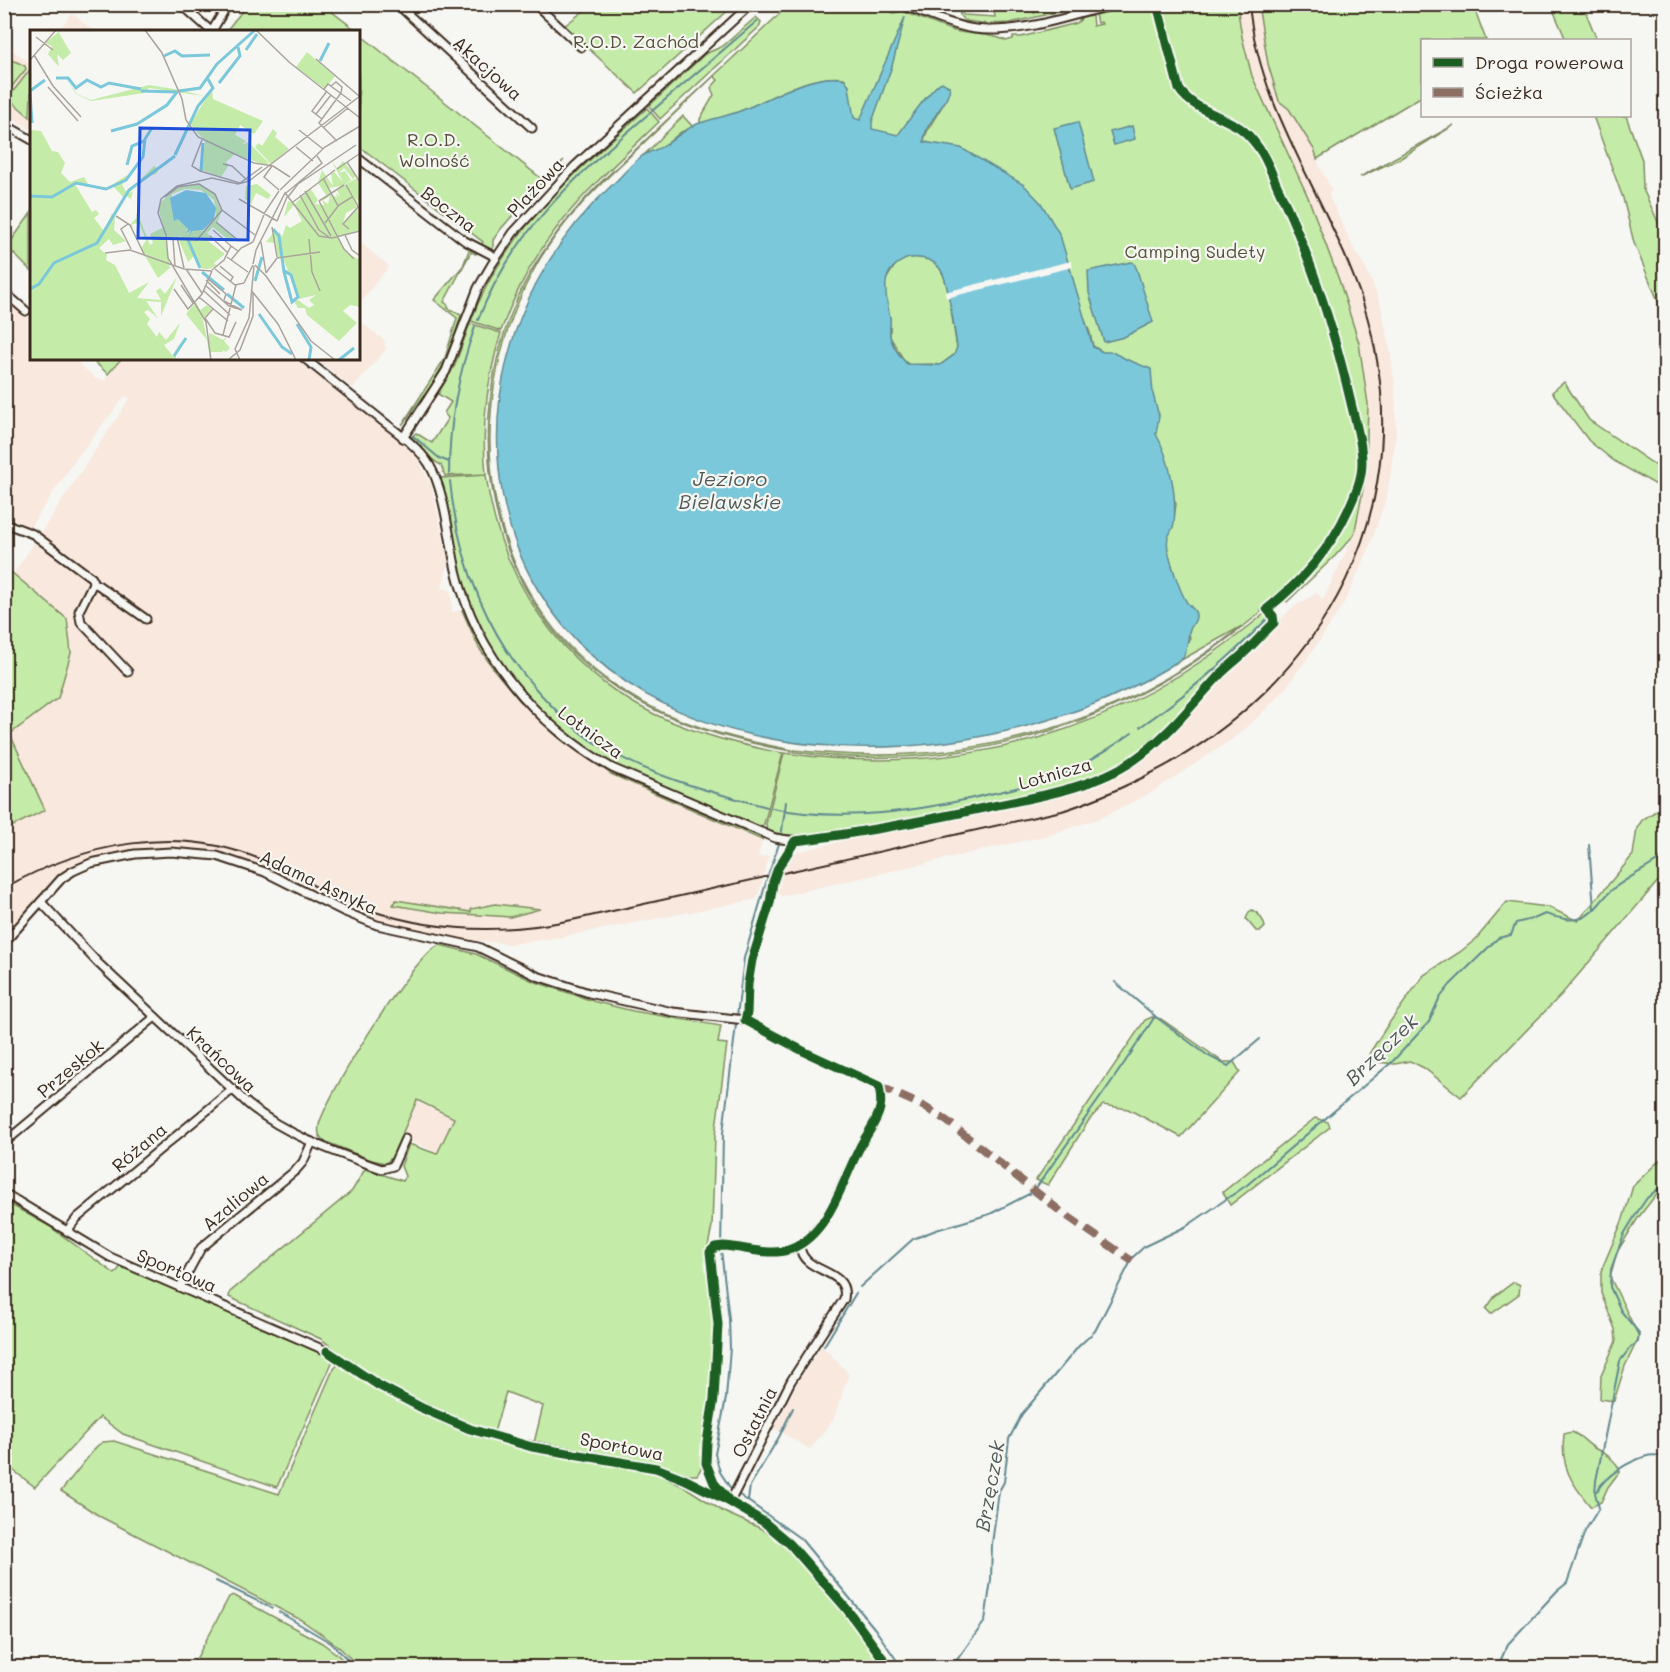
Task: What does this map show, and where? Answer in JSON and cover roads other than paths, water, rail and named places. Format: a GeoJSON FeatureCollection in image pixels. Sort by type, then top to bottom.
{"type":"FeatureCollection","features":[{"type":"Feature","properties":{"kind":"street"},"geometry":{"type":"LineString","coordinates":[[181,4],[211,30]]}},
{"type":"Feature","properties":{"kind":"street"},"geometry":{"type":"LineString","coordinates":[[213,30],[225,9],[224,4]]}},
{"type":"Feature","properties":{"kind":"street","name":"Akacjowa"},"geometry":{"type":"LineString","coordinates":[[397,4],[532,128]]}},
{"type":"Feature","properties":{"kind":"street"},"geometry":{"type":"LineString","coordinates":[[535,4],[581,47]]}},
{"type":"Feature","properties":{"kind":"street","name":"Plażowa"},"geometry":{"type":"LineString","coordinates":[[403,438],[449,365],[473,299],[496,257],[527,217],[569,172],[752,4]]}},
{"type":"Feature","properties":{"kind":"street"},"geometry":{"type":"LineString","coordinates":[[900,4],[958,25],[990,30],[1014,28],[1081,9],[1115,4]]}},
{"type":"Feature","properties":{"kind":"street"},"geometry":{"type":"LineString","coordinates":[[4,124],[30,139]]}},
{"type":"Feature","properties":{"kind":"street","name":"Boczna"},"geometry":{"type":"LineString","coordinates":[[360,160],[465,241],[496,257]]}},
{"type":"Feature","properties":{"kind":"street"},"geometry":{"type":"LineString","coordinates":[[4,292],[27,311]]}},
{"type":"Feature","properties":{"kind":"street","name":"Lotnicza"},"geometry":{"type":"LineString","coordinates":[[306,360],[426,459],[434,475],[456,572],[468,609],[488,651],[516,689],[561,731],[609,766],[776,838],[792,841],[934,819],[1015,802],[1085,783],[1120,769],[1167,733],[1221,673],[1246,652],[1274,623]]}},
{"type":"Feature","properties":{"kind":"street"},"geometry":{"type":"LineString","coordinates":[[4,523],[33,534],[92,578],[93,583],[79,611],[81,622],[129,672]]}},
{"type":"Feature","properties":{"kind":"street"},"geometry":{"type":"LineString","coordinates":[[93,583],[146,619]]}},
{"type":"Feature","properties":{"kind":"street"},"geometry":{"type":"LineString","coordinates":[[740,1019],[747,1009],[752,960],[770,903],[773,882],[792,841]]}},
{"type":"Feature","properties":{"kind":"street","name":"Adama Asnyka"},"geometry":{"type":"LineString","coordinates":[[4,943],[62,878],[91,863],[147,853],[171,852],[217,856],[265,872],[345,912],[377,925],[478,947],[537,976],[589,993],[673,1012],[740,1019],[879,1086]]}},
{"type":"Feature","properties":{"kind":"street","name":"Krańcowa"},"geometry":{"type":"LineString","coordinates":[[42,902],[98,963],[264,1116],[312,1142],[382,1169],[393,1166],[405,1139]]}},
{"type":"Feature","properties":{"kind":"street","name":"Przeskok"},"geometry":{"type":"LineString","coordinates":[[4,1143],[155,1017]]}},
{"type":"Feature","properties":{"kind":"street","name":"Ostatnia"},"geometry":{"type":"LineString","coordinates":[[731,1500],[788,1387],[841,1305],[845,1291],[838,1279],[805,1260],[800,1245],[820,1225],[832,1207],[855,1156],[878,1115],[881,1102],[879,1086]]}},
{"type":"Feature","properties":{"kind":"street","name":"Różana"},"geometry":{"type":"LineString","coordinates":[[68,1231],[77,1218],[233,1089]]}},
{"type":"Feature","properties":{"kind":"street","name":"Azaliowa"},"geometry":{"type":"LineString","coordinates":[[180,1287],[200,1250],[296,1170],[303,1162],[312,1142]]}},
{"type":"Feature","properties":{"kind":"street","name":"Sportowa"},"geometry":{"type":"LineString","coordinates":[[4,1193],[112,1258],[329,1352],[378,1385],[463,1426],[522,1444],[656,1468],[731,1500],[767,1524],[789,1544],[851,1615],[890,1668]]}},
{"type":"Feature","properties":{"kind":"water","name":"Jezioro Bielawskie"},"geometry":{"type":"Polygon","coordinates":[[[905,17],[892,66],[872,122],[872,129],[898,135],[932,90],[942,82],[950,87],[945,101],[928,127],[924,142],[961,148],[1024,185],[1041,203],[1060,235],[1093,347],[1103,352],[1112,352],[1151,369],[1153,394],[1159,416],[1156,434],[1169,466],[1174,501],[1174,523],[1168,537],[1168,549],[1181,590],[1187,603],[1195,611],[1196,617],[1183,658],[1109,698],[1024,727],[933,744],[840,747],[750,734],[666,705],[594,658],[538,590],[516,545],[508,521],[499,472],[498,422],[505,367],[524,309],[552,256],[570,231],[589,208],[638,159],[664,146],[697,124],[739,111],[807,82],[833,78],[845,79],[849,87],[854,118],[860,120],[905,17]],[[909,258],[899,263],[888,275],[886,299],[890,319],[890,336],[897,351],[907,364],[940,365],[954,355],[957,347],[952,315],[944,276],[936,264],[920,258],[909,258]]]}},
{"type":"Feature","properties":{"kind":"water"},"geometry":{"type":"Polygon","coordinates":[[[1078,122],[1094,182],[1070,189],[1054,128],[1078,122]]]}},
{"type":"Feature","properties":{"kind":"water"},"geometry":{"type":"Polygon","coordinates":[[[1132,126],[1135,139],[1114,145],[1110,132],[1132,126]]]}},
{"type":"Feature","properties":{"kind":"water"},"geometry":{"type":"Polygon","coordinates":[[[1131,262],[1137,270],[1153,322],[1124,337],[1104,342],[1089,293],[1088,271],[1131,262]]]}},
{"type":"Feature","properties":{"kind":"waterway"},"geometry":{"type":"LineString","coordinates":[[478,320],[508,262],[545,211],[589,166],[757,21]]}},
{"type":"Feature","properties":{"kind":"waterway"},"geometry":{"type":"LineString","coordinates":[[449,474],[456,399],[475,327]]}},
{"type":"Feature","properties":{"kind":"waterway"},"geometry":{"type":"LineString","coordinates":[[413,436],[439,458],[449,462]]}},
{"type":"Feature","properties":{"kind":"waterway"},"geometry":{"type":"LineString","coordinates":[[450,481],[460,542],[480,600],[509,654],[527,679],[553,707],[574,728],[592,741],[655,773],[767,807]]}},
{"type":"Feature","properties":{"kind":"waterway"},"geometry":{"type":"LineString","coordinates":[[1140,727],[1207,676],[1268,618]]}},
{"type":"Feature","properties":{"kind":"waterway"},"geometry":{"type":"LineString","coordinates":[[772,808],[826,815],[854,815],[909,810],[963,800],[1060,775],[1109,749],[1132,733]]}},
{"type":"Feature","properties":{"kind":"waterway"},"geometry":{"type":"LineString","coordinates":[[786,802],[781,838],[744,958],[723,1133],[721,1250],[730,1348],[726,1398],[715,1454],[720,1472],[731,1489],[801,1539],[875,1629],[902,1668]]}},
{"type":"Feature","properties":{"kind":"waterway"},"geometry":{"type":"LineString","coordinates":[[1589,845],[1594,909]]}},
{"type":"Feature","properties":{"kind":"waterway","name":"Brzęczek"},"geometry":{"type":"LineString","coordinates":[[1133,1257],[1145,1246],[1187,1226],[1247,1185],[1392,1062],[1429,1022],[1439,999],[1450,985],[1498,938],[1511,935],[1516,923],[1545,914],[1558,918],[1582,918],[1619,884],[1666,855]]}},
{"type":"Feature","properties":{"kind":"waterway"},"geometry":{"type":"LineString","coordinates":[[1036,1188],[1155,1016],[1115,982]]}},
{"type":"Feature","properties":{"kind":"waterway"},"geometry":{"type":"LineString","coordinates":[[1156,1017],[1207,1055],[1228,1066],[1260,1039]]}},
{"type":"Feature","properties":{"kind":"waterway"},"geometry":{"type":"LineString","coordinates":[[1497,1668],[1508,1644],[1567,1583],[1585,1531],[1599,1508],[1595,1493],[1596,1481],[1620,1361],[1638,1342],[1639,1333],[1621,1311],[1610,1287],[1611,1269],[1624,1234],[1638,1211],[1647,1198],[1666,1182]]}},
{"type":"Feature","properties":{"kind":"waterway"},"geometry":{"type":"LineString","coordinates":[[860,1287],[913,1239],[990,1214],[1031,1193]]}},
{"type":"Feature","properties":{"kind":"waterway","name":"Brzęczek"},"geometry":{"type":"LineString","coordinates":[[951,1668],[985,1621],[991,1580],[992,1544],[999,1491],[1004,1482],[1009,1439],[1022,1414],[1079,1346],[1095,1331],[1130,1263]]}},
{"type":"Feature","properties":{"kind":"waterway"},"geometry":{"type":"LineString","coordinates":[[824,1346],[856,1293]]}},
{"type":"Feature","properties":{"kind":"waterway"},"geometry":{"type":"LineString","coordinates":[[748,1501],[750,1486],[793,1408]]}},
{"type":"Feature","properties":{"kind":"waterway"},"geometry":{"type":"LineString","coordinates":[[1597,1491],[1612,1474],[1633,1461],[1649,1455],[1666,1456]]}},
{"type":"Feature","properties":{"kind":"waterway"},"geometry":{"type":"LineString","coordinates":[[216,1581],[272,1608]]}},
{"type":"Feature","properties":{"kind":"waterway"},"geometry":{"type":"LineString","coordinates":[[279,1612],[331,1643],[356,1668]]}},
{"type":"Feature","properties":{"kind":"railway"},"geometry":{"type":"LineString","coordinates":[[4,888],[66,860],[98,850],[163,841],[197,843],[229,849],[262,860],[369,910],[419,923],[444,927],[495,929],[546,924],[1062,811],[1144,777],[1208,739],[1264,693],[1310,640],[1345,581],[1370,517],[1381,448],[1379,377],[1363,303],[1349,265],[1297,156],[1266,82],[1255,44],[1249,4]]}},
{"type":"Feature","properties":{"kind":"park label","name":"R.O.D. Zachód"},"geometry":{"type":"Point","coordinates":[636,41]}},
{"type":"Feature","properties":{"kind":"park label","name":"R.O.D. Wolność"},"geometry":{"type":"Point","coordinates":[434,149]}},
{"type":"Feature","properties":{"kind":"park label","name":"Camping Sudety"},"geometry":{"type":"Point","coordinates":[1195,251]}}]}
